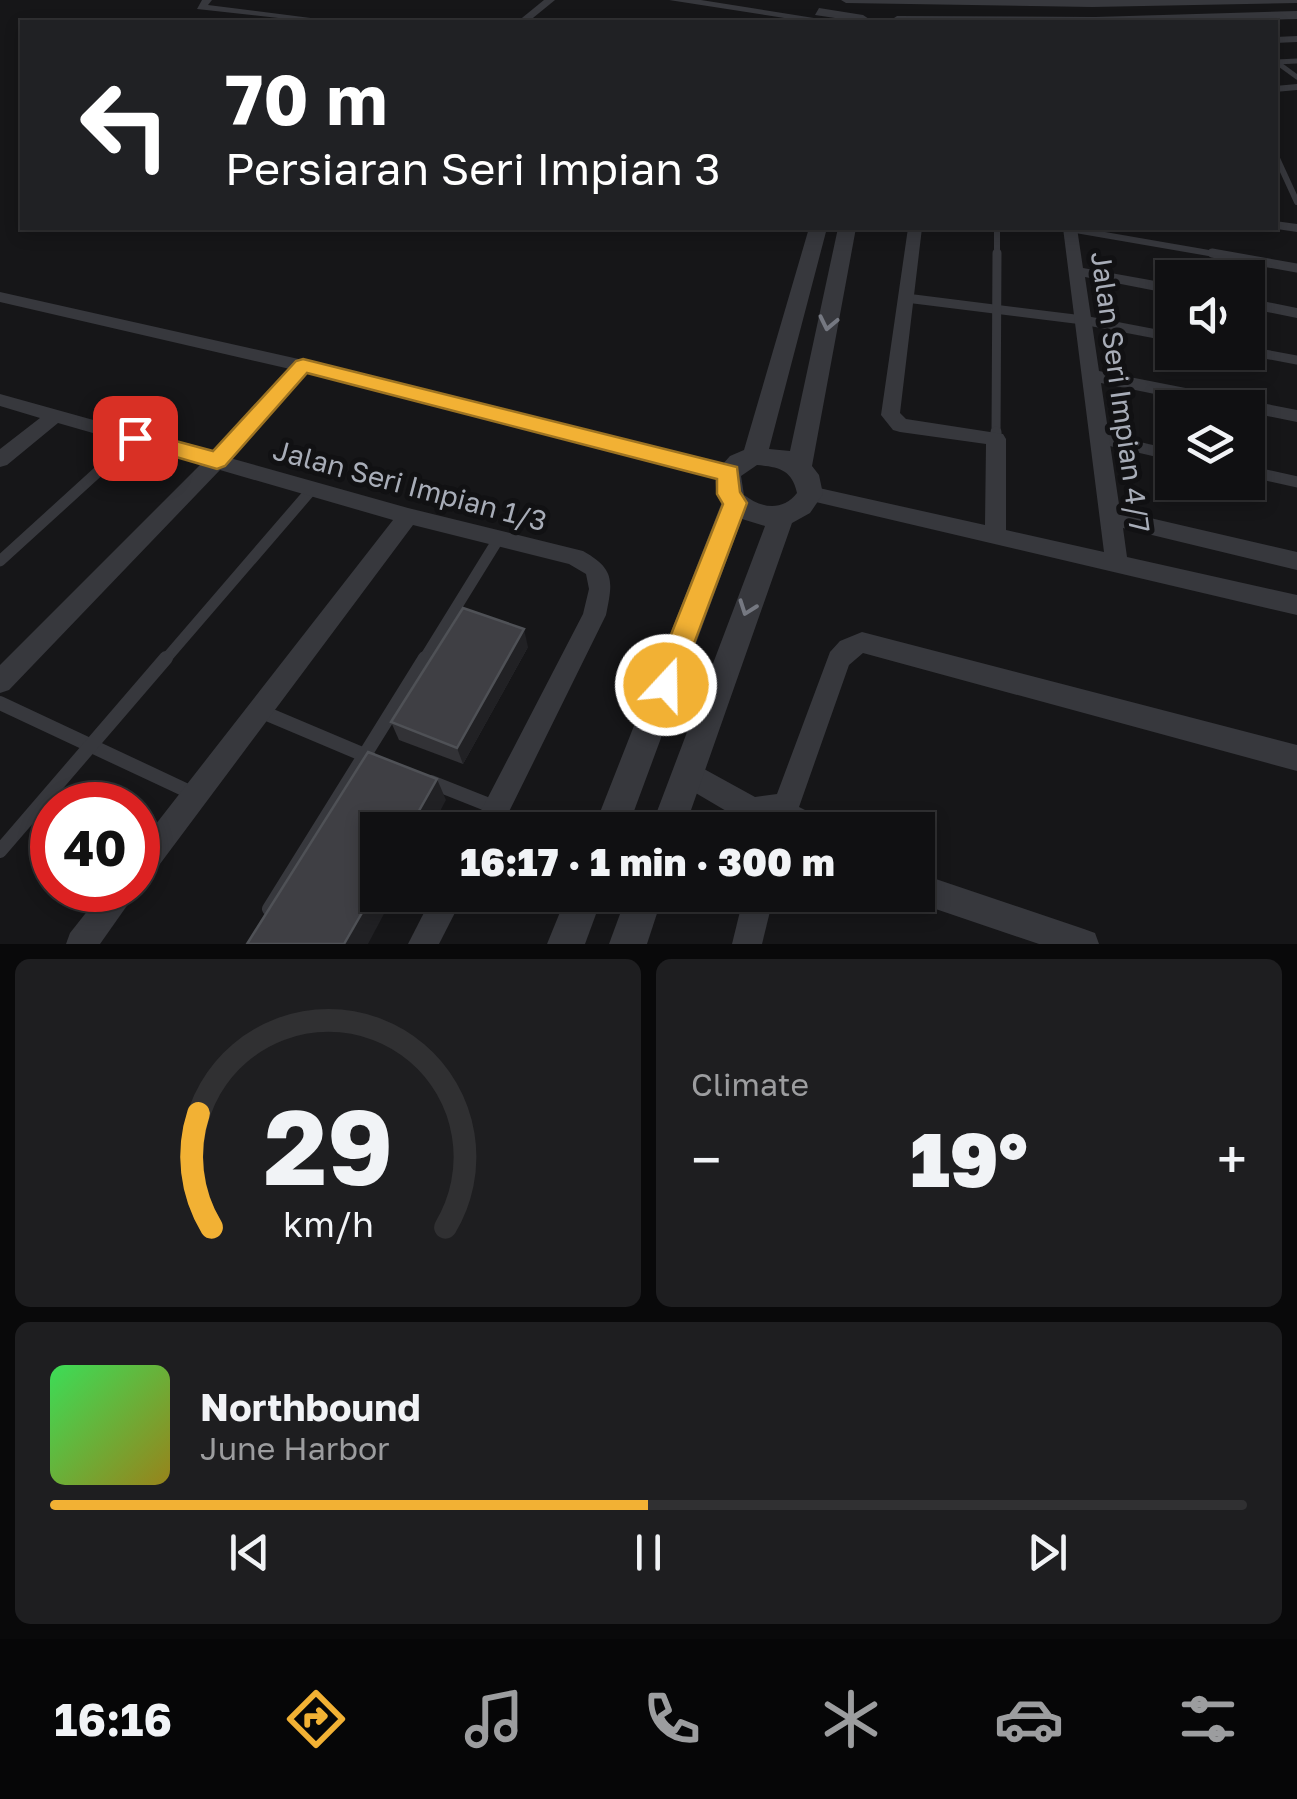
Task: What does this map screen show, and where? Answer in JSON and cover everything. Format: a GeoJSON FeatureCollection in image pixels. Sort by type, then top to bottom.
{"type":"FeatureCollection","features":[{"type":"Feature","properties":{"kind":"street"},"geometry":{"type":"LineString","coordinates":[[207,0],[200,7],[319,20]]}},
{"type":"Feature","properties":{"kind":"street"},"geometry":{"type":"LineString","coordinates":[[525,20],[550,0]]}},
{"type":"Feature","properties":{"kind":"street"},"geometry":{"type":"LineString","coordinates":[[676,0],[819,20]]}},
{"type":"Feature","properties":{"kind":"street"},"geometry":{"type":"LineString","coordinates":[[735,0],[880,19],[988,20]]}},
{"type":"Feature","properties":{"kind":"street"},"geometry":{"type":"LineString","coordinates":[[846,0],[1297,0]]}},
{"type":"Feature","properties":{"kind":"street"},"geometry":{"type":"LineString","coordinates":[[1238,1],[1268,20]]}},
{"type":"Feature","properties":{"kind":"street"},"geometry":{"type":"LineString","coordinates":[[755,456],[817,230]]}},
{"type":"Feature","properties":{"kind":"street"},"geometry":{"type":"LineString","coordinates":[[799,466],[848,230]]}},
{"type":"Feature","properties":{"kind":"street"},"geometry":{"type":"LineString","coordinates":[[915,230],[892,420],[900,425],[996,439],[995,536]]}},
{"type":"Feature","properties":{"kind":"street","name":"Jalan Seri Impian 4/7"},"geometry":{"type":"LineString","coordinates":[[1070,230],[1117,564]]}},
{"type":"Feature","properties":{"kind":"street"},"geometry":{"type":"LineString","coordinates":[[1077,271],[1155,286]]}},
{"type":"Feature","properties":{"kind":"street"},"geometry":{"type":"LineString","coordinates":[[0,297],[303,366],[732,488],[748,512],[781,517],[800,508],[810,494],[810,484],[799,466],[771,456],[739,462],[732,488],[616,812]]}},
{"type":"Feature","properties":{"kind":"street"},"geometry":{"type":"LineString","coordinates":[[1265,306],[1297,312]]}},
{"type":"Feature","properties":{"kind":"street"},"geometry":{"type":"LineString","coordinates":[[0,682],[303,366]]}},
{"type":"Feature","properties":{"kind":"street"},"geometry":{"type":"LineString","coordinates":[[1090,375],[1297,416]]}},
{"type":"Feature","properties":{"kind":"street","name":"Jalan Seri Impian 1/3"},"geometry":{"type":"LineString","coordinates":[[0,400],[408,516],[575,557],[596,569],[600,589],[594,615],[494,812]]}},
{"type":"Feature","properties":{"kind":"street"},"geometry":{"type":"LineString","coordinates":[[0,460],[55,416]]}},
{"type":"Feature","properties":{"kind":"street"},"geometry":{"type":"LineString","coordinates":[[810,494],[1297,605]]}},
{"type":"Feature","properties":{"kind":"street"},"geometry":{"type":"LineString","coordinates":[[160,841],[408,516]]}},
{"type":"Feature","properties":{"kind":"street"},"geometry":{"type":"LineString","coordinates":[[673,812],[781,517]]}},
{"type":"Feature","properties":{"kind":"street"},"geometry":{"type":"LineString","coordinates":[[1110,518],[1297,561]]}},
{"type":"Feature","properties":{"kind":"street"},"geometry":{"type":"LineString","coordinates":[[795,812],[838,660],[848,648],[862,642],[1297,758]]}},
{"type":"Feature","properties":{"kind":"street"},"geometry":{"type":"LineString","coordinates":[[686,773],[736,812]]}},
{"type":"Feature","properties":{"kind":"street"},"geometry":{"type":"LineString","coordinates":[[935,894],[1072,942]]}},
{"type":"Feature","properties":{"kind":"street"},"geometry":{"type":"LineString","coordinates":[[81,944],[105,912]]}},
{"type":"Feature","properties":{"kind":"street"},"geometry":{"type":"LineString","coordinates":[[423,944],[441,912]]}},
{"type":"Feature","properties":{"kind":"street"},"geometry":{"type":"LineString","coordinates":[[566,944],[578,912]]}},
{"type":"Feature","properties":{"kind":"street"},"geometry":{"type":"LineString","coordinates":[[628,944],[639,912]]}},
{"type":"Feature","properties":{"kind":"street"},"geometry":{"type":"LineString","coordinates":[[748,944],[756,912]]}},
{"type":"Feature","properties":{"kind":"lane"},"geometry":{"type":"LineString","coordinates":[[1278,161],[1297,202]]}},
{"type":"Feature","properties":{"kind":"lane"},"geometry":{"type":"LineString","coordinates":[[996,439],[997,230]]}},
{"type":"Feature","properties":{"kind":"lane"},"geometry":{"type":"LineString","coordinates":[[1081,230],[1297,268]]}},
{"type":"Feature","properties":{"kind":"lane"},"geometry":{"type":"LineString","coordinates":[[906,298],[1083,320],[1155,334]]}},
{"type":"Feature","properties":{"kind":"lane"},"geometry":{"type":"LineString","coordinates":[[1265,354],[1297,360]]}},
{"type":"Feature","properties":{"kind":"lane"},"geometry":{"type":"LineString","coordinates":[[0,562],[135,438]]}},
{"type":"Feature","properties":{"kind":"lane"},"geometry":{"type":"LineString","coordinates":[[1098,438],[1155,451]]}},
{"type":"Feature","properties":{"kind":"lane"},"geometry":{"type":"LineString","coordinates":[[1265,475],[1297,482]]}},
{"type":"Feature","properties":{"kind":"lane"},"geometry":{"type":"LineString","coordinates":[[0,850],[313,488]]}},
{"type":"Feature","properties":{"kind":"lane"},"geometry":{"type":"LineString","coordinates":[[257,928],[499,538]]}},
{"type":"Feature","properties":{"kind":"lane"},"geometry":{"type":"LineString","coordinates":[[0,703],[196,794]]}},
{"type":"Feature","properties":{"kind":"lane"},"geometry":{"type":"LineString","coordinates":[[260,710],[381,762]]}},
{"type":"Feature","properties":{"kind":"lane"},"geometry":{"type":"LineString","coordinates":[[414,775],[478,812]]}},
{"type":"Feature","properties":{"kind":"building"},"geometry":{"type":"Polygon","coordinates":[[[463,608],[524,629],[457,748],[391,722],[463,608]]]}},
{"type":"Feature","properties":{"kind":"building"},"geometry":{"type":"Polygon","coordinates":[[[368,752],[437,779],[418,812],[360,812],[362,912],[344,944],[247,944],[368,752]]]}},
{"type":"Feature","properties":{"kind":"route"},"geometry":{"type":"LineString","coordinates":[[135,438],[217,460],[303,366],[728,473],[728,494],[735,503],[666,685]]}}]}
